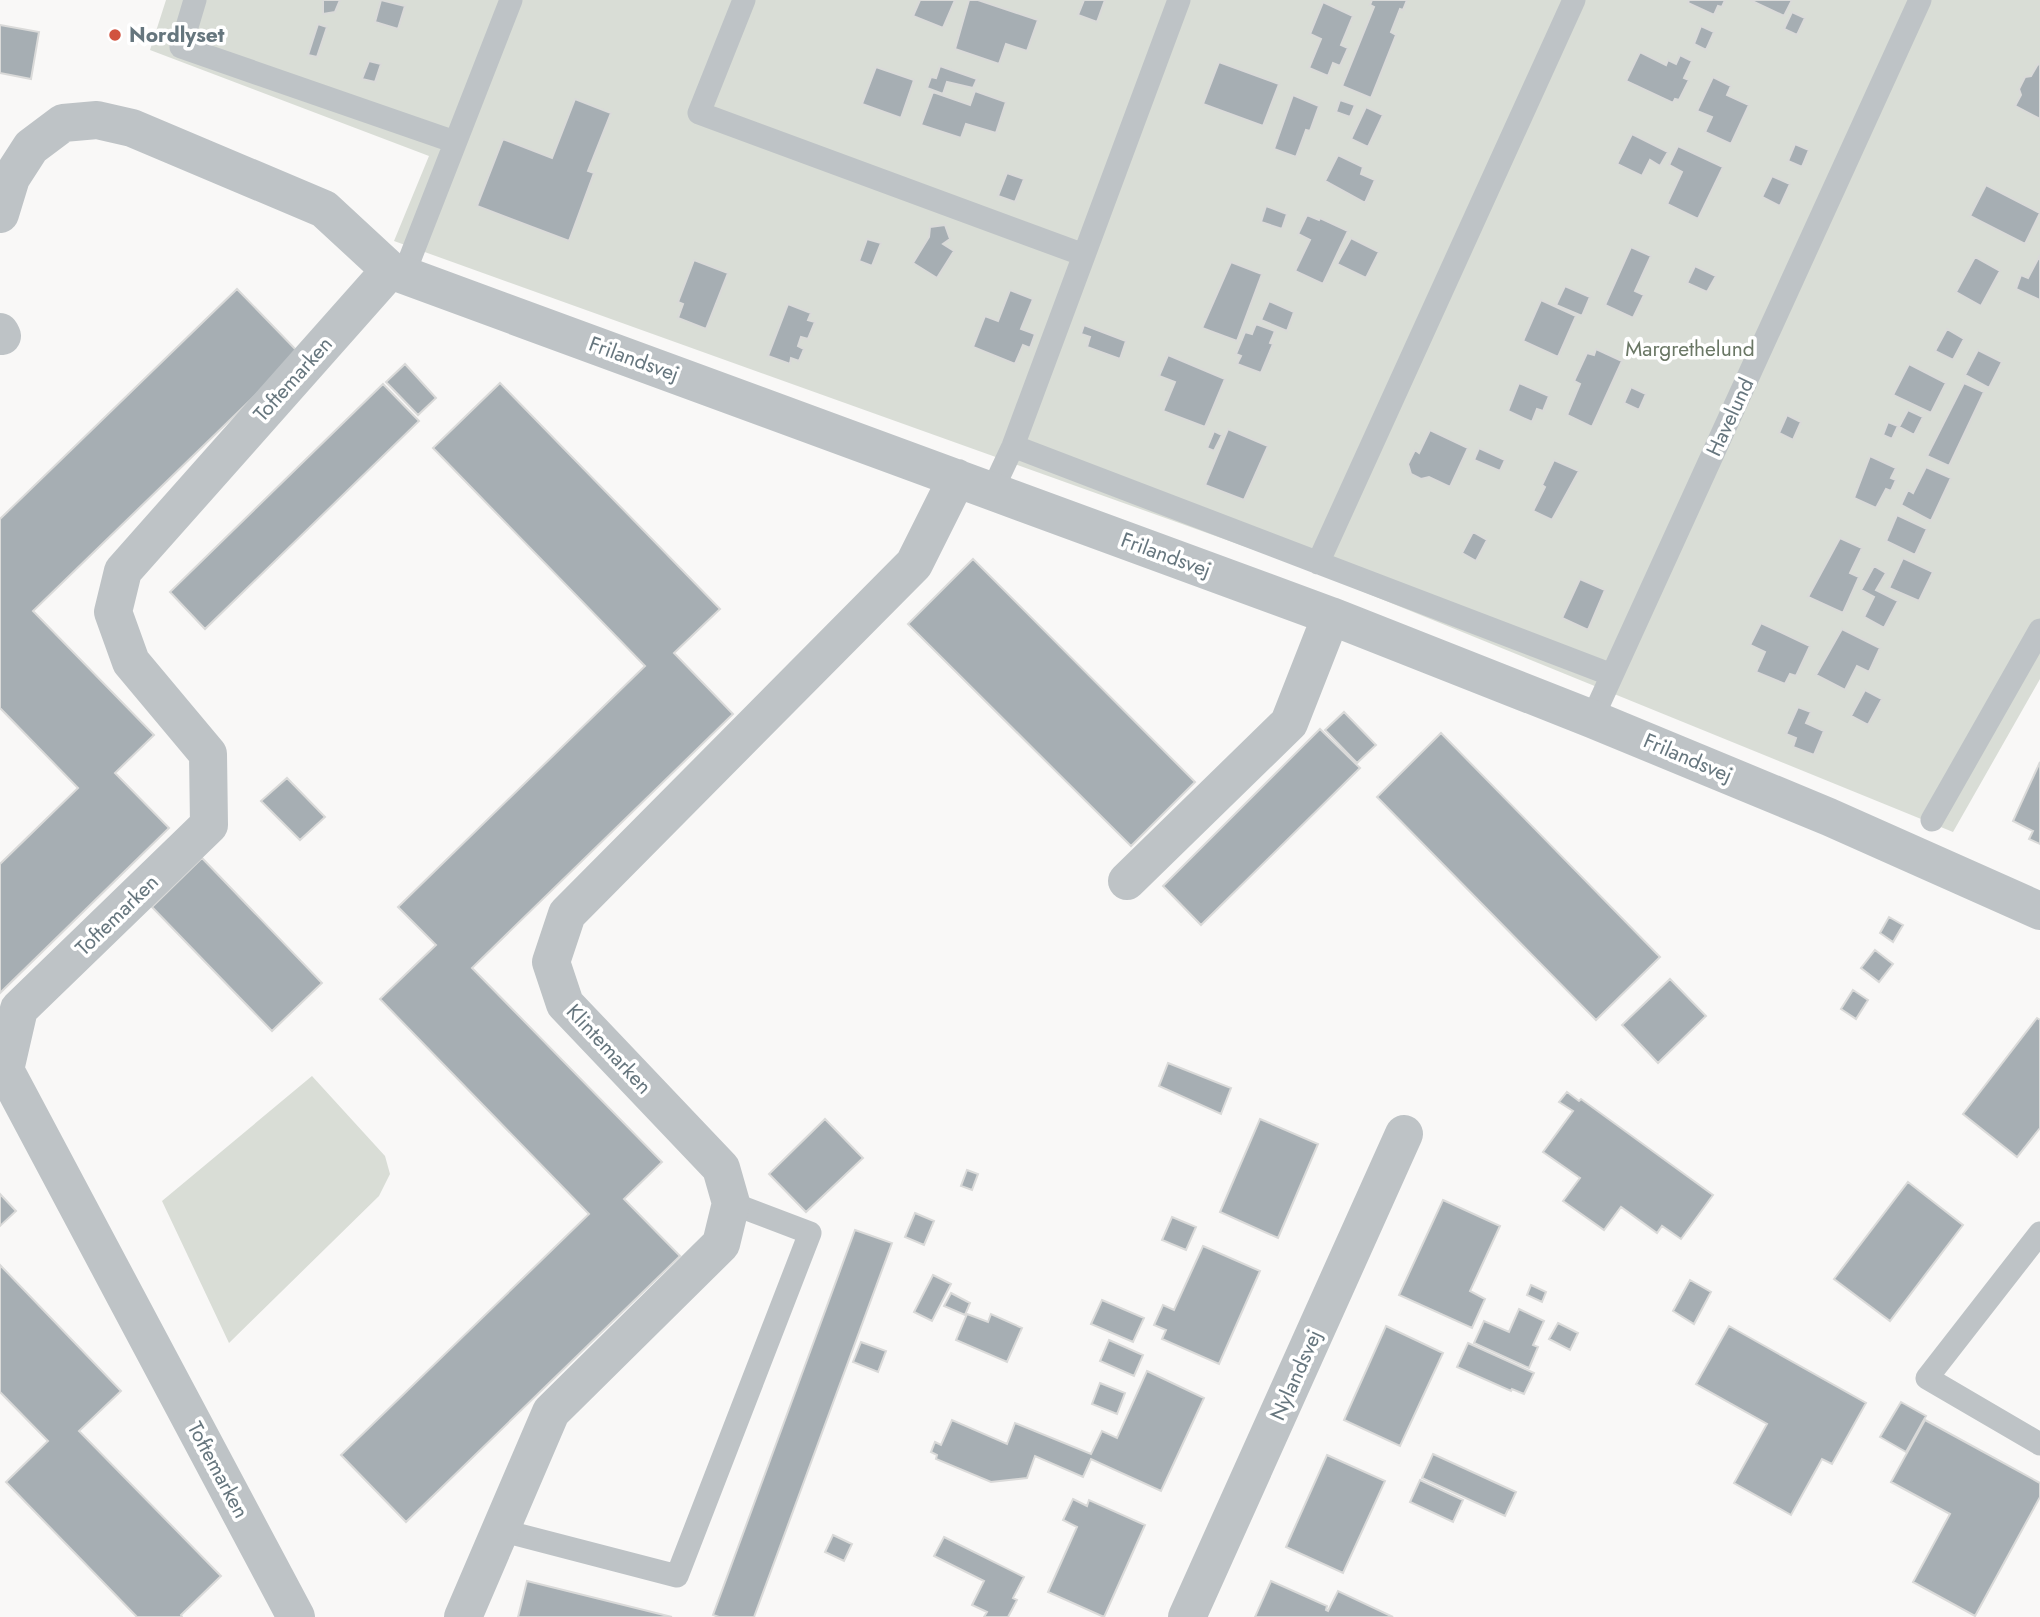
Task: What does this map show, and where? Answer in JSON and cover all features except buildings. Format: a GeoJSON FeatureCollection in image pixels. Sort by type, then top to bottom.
{"type":"FeatureCollection","features":[{"type":"Feature","properties":{"kind":"street","name":"Frilandsvej"},"geometry":{"type":"LineString","coordinates":[[0,214],[11,178],[31,147],[63,122],[97,120],[132,128],[324,209],[397,272],[1331,617],[1592,719],[1829,817],[2040,911]]}},
{"type":"Feature","properties":{"kind":"street","name":"Toftemarken"},"geometry":{"type":"LineString","coordinates":[[296,1617],[5,1070],[19,1009],[209,825],[208,754],[131,662],[113,612],[123,571],[397,272]]}},
{"type":"Feature","properties":{"kind":"street","name":"Klintemarken"},"geometry":{"type":"LineString","coordinates":[[463,1617],[551,1412],[721,1244],[731,1203],[722,1168],[565,1004],[551,962],[567,914],[914,564],[957,478]]}},
{"type":"Feature","properties":{"kind":"street"},"geometry":{"type":"LineString","coordinates":[[1127,881],[1289,723],[1331,617]]}},
{"type":"Feature","properties":{"kind":"street","name":"Nylandsvej"},"geometry":{"type":"LineString","coordinates":[[1187,1617],[1404,1134]]}},
{"type":"Feature","properties":{"kind":"lane"},"geometry":{"type":"LineString","coordinates":[[195,0],[181,47],[455,142]]}},
{"type":"Feature","properties":{"kind":"lane"},"geometry":{"type":"LineString","coordinates":[[397,272],[455,142],[511,0]]}},
{"type":"Feature","properties":{"kind":"lane"},"geometry":{"type":"LineString","coordinates":[[744,0],[699,113],[1084,255]]}},
{"type":"Feature","properties":{"kind":"lane"},"geometry":{"type":"LineString","coordinates":[[992,491],[1013,446],[1179,0]]}},
{"type":"Feature","properties":{"kind":"lane"},"geometry":{"type":"LineString","coordinates":[[1318,563],[1574,0]]}},
{"type":"Feature","properties":{"kind":"lane","name":"Havelund"},"geometry":{"type":"LineString","coordinates":[[1592,719],[1920,0]]}},
{"type":"Feature","properties":{"kind":"lane"},"geometry":{"type":"LineString","coordinates":[[1013,446],[1612,676]]}},
{"type":"Feature","properties":{"kind":"lane"},"geometry":{"type":"LineString","coordinates":[[1932,820],[2040,630]]}},
{"type":"Feature","properties":{"kind":"lane"},"geometry":{"type":"LineString","coordinates":[[500,1530],[677,1576],[810,1233],[731,1203]]}},
{"type":"Feature","properties":{"kind":"lane"},"geometry":{"type":"LineString","coordinates":[[2040,1233],[1927,1378],[2040,1444]]}},
{"type":"Feature","properties":{"kind":"green space","name":"Margrethelund"},"geometry":{"type":"Polygon","coordinates":[[[166,0],[2040,0],[2040,679],[1953,832],[1310,570],[394,241],[429,156],[150,50],[166,0]]]}},
{"type":"Feature","properties":{"kind":"green space"},"geometry":{"type":"Polygon","coordinates":[[[312,1076],[385,1156],[390,1174],[379,1196],[229,1343],[162,1201],[312,1076]]]}},
{"type":"Feature","properties":{"kind":"place","name":"Nordlyset"},"geometry":{"type":"Point","coordinates":[115,35]}}]}
